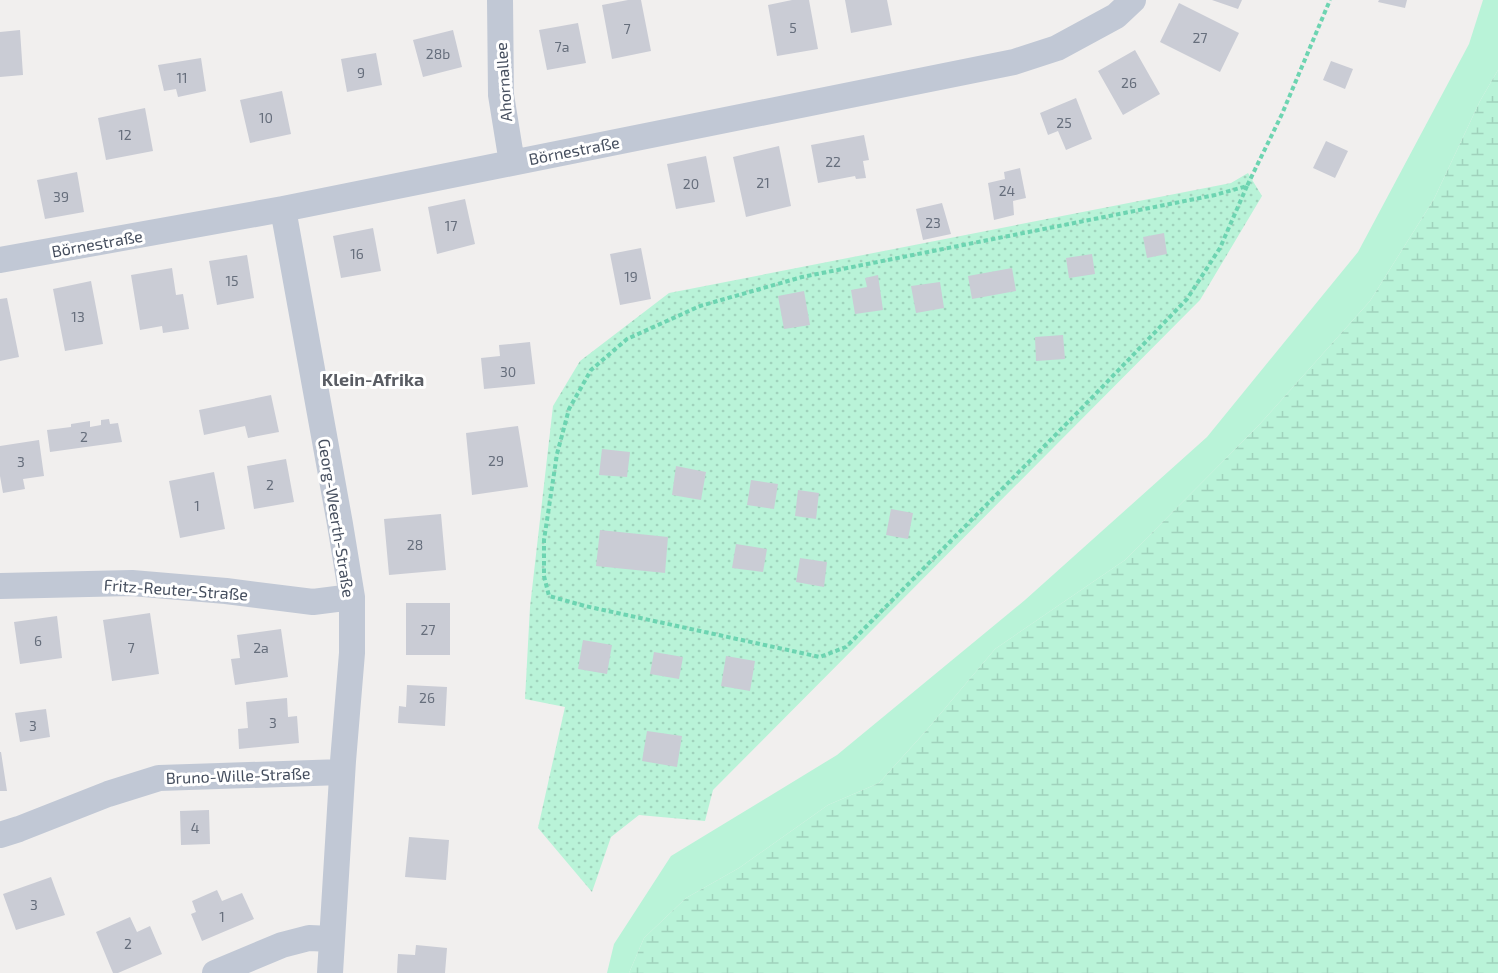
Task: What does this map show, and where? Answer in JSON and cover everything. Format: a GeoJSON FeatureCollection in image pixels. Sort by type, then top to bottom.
{"type":"FeatureCollection","features":[{"type":"Feature","properties":{"kind":"street","name":"Ahornallee"},"geometry":{"type":"LineString","coordinates":[[500,0],[501,95],[512,163]]}},
{"type":"Feature","properties":{"kind":"street","name":"Börnestraße"},"geometry":{"type":"LineString","coordinates":[[0,260],[283,209],[1014,62],[1057,48],[1116,16],[1133,0]]}},
{"type":"Feature","properties":{"kind":"street","name":"Georg-Weerth-Straße"},"geometry":{"type":"LineString","coordinates":[[283,209],[352,597],[352,653],[342,772],[330,973]]}},
{"type":"Feature","properties":{"kind":"street","name":"Fritz-Reuter-Straße"},"geometry":{"type":"LineString","coordinates":[[0,586],[132,584],[226,591],[313,602],[352,597]]}},
{"type":"Feature","properties":{"kind":"street","name":"Bruno-Wille-Straße"},"geometry":{"type":"LineString","coordinates":[[0,835],[108,794],[159,778],[342,772]]}},
{"type":"Feature","properties":{"kind":"street"},"geometry":{"type":"LineString","coordinates":[[215,973],[282,945],[309,938],[332,939]]}},
{"type":"Feature","properties":{"kind":"path"},"geometry":{"type":"LineString","coordinates":[[1247,186],[1215,195],[802,277],[700,306],[627,339],[591,370],[569,409],[557,454],[544,540],[544,576],[549,596],[585,606],[820,657],[846,647],[1187,298],[1220,248],[1282,114],[1330,0]]}},
{"type":"Feature","properties":{"kind":"green space"},"geometry":{"type":"Polygon","coordinates":[[[1483,0],[1498,0],[1498,70],[1480,101],[1434,199],[1370,301],[1259,425],[1125,560],[995,649],[879,783],[828,805],[739,868],[686,898],[644,938],[629,973],[607,973],[614,944],[671,856],[837,755],[1025,600],[1207,437],[1358,252],[1469,44],[1483,0]]]}},
{"type":"Feature","properties":{"kind":"green space"},"geometry":{"type":"Polygon","coordinates":[[[1498,70],[1498,973],[629,973],[644,938],[686,898],[739,868],[828,805],[879,783],[995,649],[1125,560],[1259,425],[1370,301],[1434,199],[1480,101],[1498,70]]]}},
{"type":"Feature","properties":{"kind":"green space"},"geometry":{"type":"Polygon","coordinates":[[[1248,173],[1262,196],[1200,300],[713,790],[705,821],[639,815],[611,837],[592,892],[538,828],[565,707],[525,699],[530,607],[553,406],[580,361],[669,293],[1231,183],[1248,173]]]}},
{"type":"Feature","properties":{"kind":"building"},"geometry":{"type":"Polygon","coordinates":[[[641,0],[651,51],[612,59],[602,5],[641,0]]]}},
{"type":"Feature","properties":{"kind":"building"},"geometry":{"type":"Polygon","coordinates":[[[792,0],[809,0],[818,49],[777,56],[768,5],[792,0]]]}},
{"type":"Feature","properties":{"kind":"building"},"geometry":{"type":"Polygon","coordinates":[[[845,0],[887,0],[892,25],[851,33],[845,0]]]}},
{"type":"Feature","properties":{"kind":"building"},"geometry":{"type":"Polygon","coordinates":[[[1212,0],[1242,0],[1238,9],[1212,0]]]}},
{"type":"Feature","properties":{"kind":"building"},"geometry":{"type":"Polygon","coordinates":[[[1379,0],[1407,0],[1405,8],[1378,2],[1379,0]]]}},
{"type":"Feature","properties":{"kind":"building"},"geometry":{"type":"Polygon","coordinates":[[[1179,3],[1239,33],[1220,72],[1160,42],[1179,3]]]}},
{"type":"Feature","properties":{"kind":"building"},"geometry":{"type":"Polygon","coordinates":[[[578,23],[586,63],[547,70],[539,30],[578,23]]]}},
{"type":"Feature","properties":{"kind":"building"},"geometry":{"type":"Polygon","coordinates":[[[20,30],[23,75],[0,77],[0,32],[20,30]]]}},
{"type":"Feature","properties":{"kind":"building"},"geometry":{"type":"Polygon","coordinates":[[[453,30],[462,67],[423,77],[413,40],[453,30]]]}},
{"type":"Feature","properties":{"kind":"building"},"geometry":{"type":"Polygon","coordinates":[[[1135,50],[1160,94],[1123,115],[1098,71],[1135,50]]]}},
{"type":"Feature","properties":{"kind":"building"},"geometry":{"type":"Polygon","coordinates":[[[376,53],[382,85],[347,92],[341,59],[376,53]]]}},
{"type":"Feature","properties":{"kind":"building"},"geometry":{"type":"Polygon","coordinates":[[[201,58],[206,91],[178,97],[176,89],[164,91],[158,65],[201,58]]]}},
{"type":"Feature","properties":{"kind":"building"},"geometry":{"type":"Polygon","coordinates":[[[1331,61],[1353,69],[1345,89],[1323,80],[1331,61]]]}},
{"type":"Feature","properties":{"kind":"building"},"geometry":{"type":"Polygon","coordinates":[[[282,91],[291,134],[250,143],[240,100],[282,91]]]}},
{"type":"Feature","properties":{"kind":"building"},"geometry":{"type":"Polygon","coordinates":[[[1076,98],[1092,139],[1066,150],[1058,131],[1048,135],[1040,113],[1076,98]]]}},
{"type":"Feature","properties":{"kind":"building"},"geometry":{"type":"Polygon","coordinates":[[[145,108],[153,151],[106,160],[98,118],[145,108]]]}},
{"type":"Feature","properties":{"kind":"building"},"geometry":{"type":"Polygon","coordinates":[[[864,135],[869,160],[863,161],[866,178],[856,179],[855,176],[818,183],[811,145],[864,135]]]}},
{"type":"Feature","properties":{"kind":"building"},"geometry":{"type":"Polygon","coordinates":[[[1326,141],[1348,151],[1335,178],[1313,168],[1326,141]]]}},
{"type":"Feature","properties":{"kind":"building"},"geometry":{"type":"Polygon","coordinates":[[[779,146],[791,206],[746,217],[733,157],[779,146]]]}},
{"type":"Feature","properties":{"kind":"building"},"geometry":{"type":"Polygon","coordinates":[[[706,156],[715,202],[676,209],[667,164],[706,156]]]}},
{"type":"Feature","properties":{"kind":"building"},"geometry":{"type":"Polygon","coordinates":[[[1020,168],[1026,198],[1013,201],[1014,215],[994,220],[988,183],[1005,179],[1004,172],[1020,168]]]}},
{"type":"Feature","properties":{"kind":"building"},"geometry":{"type":"Polygon","coordinates":[[[77,172],[84,212],[45,219],[37,180],[77,172]]]}},
{"type":"Feature","properties":{"kind":"building"},"geometry":{"type":"Polygon","coordinates":[[[465,199],[475,244],[437,254],[428,207],[465,199]]]}},
{"type":"Feature","properties":{"kind":"building"},"geometry":{"type":"Polygon","coordinates":[[[942,203],[951,234],[923,240],[916,209],[942,203]]]}},
{"type":"Feature","properties":{"kind":"building"},"geometry":{"type":"Polygon","coordinates":[[[373,228],[381,271],[341,278],[333,236],[373,228]]]}},
{"type":"Feature","properties":{"kind":"building"},"geometry":{"type":"Polygon","coordinates":[[[1164,233],[1167,254],[1147,258],[1143,237],[1164,233]]]}},
{"type":"Feature","properties":{"kind":"building"},"geometry":{"type":"Polygon","coordinates":[[[641,248],[651,299],[620,305],[610,254],[641,248]]]}},
{"type":"Feature","properties":{"kind":"building"},"geometry":{"type":"Polygon","coordinates":[[[1092,254],[1095,274],[1069,278],[1066,258],[1092,254]]]}},
{"type":"Feature","properties":{"kind":"building"},"geometry":{"type":"Polygon","coordinates":[[[247,255],[254,298],[217,305],[209,261],[247,255]]]}},
{"type":"Feature","properties":{"kind":"building"},"geometry":{"type":"Polygon","coordinates":[[[172,268],[176,295],[183,294],[189,329],[163,333],[162,326],[140,330],[131,275],[172,268]]]}},
{"type":"Feature","properties":{"kind":"building"},"geometry":{"type":"Polygon","coordinates":[[[1012,268],[1016,291],[972,299],[968,276],[1012,268]]]}},
{"type":"Feature","properties":{"kind":"building"},"geometry":{"type":"Polygon","coordinates":[[[878,275],[883,310],[855,314],[851,290],[867,287],[865,278],[878,275]]]}},
{"type":"Feature","properties":{"kind":"building"},"geometry":{"type":"Polygon","coordinates":[[[91,281],[103,344],[65,351],[53,289],[91,281]]]}},
{"type":"Feature","properties":{"kind":"building"},"geometry":{"type":"Polygon","coordinates":[[[940,282],[944,308],[916,313],[911,286],[940,282]]]}},
{"type":"Feature","properties":{"kind":"building"},"geometry":{"type":"Polygon","coordinates":[[[804,291],[810,325],[784,329],[778,296],[804,291]]]}},
{"type":"Feature","properties":{"kind":"building"},"geometry":{"type":"Polygon","coordinates":[[[7,298],[19,357],[0,361],[0,299],[7,298]]]}},
{"type":"Feature","properties":{"kind":"building"},"geometry":{"type":"Polygon","coordinates":[[[1063,335],[1065,359],[1036,361],[1035,337],[1063,335]]]}},
{"type":"Feature","properties":{"kind":"building"},"geometry":{"type":"Polygon","coordinates":[[[530,342],[535,384],[484,389],[481,358],[500,356],[499,345],[530,342]]]}},
{"type":"Feature","properties":{"kind":"building"},"geometry":{"type":"Polygon","coordinates":[[[271,395],[279,432],[248,438],[245,426],[204,435],[199,410],[271,395]]]}},
{"type":"Feature","properties":{"kind":"building"},"geometry":{"type":"Polygon","coordinates":[[[109,419],[110,424],[118,423],[122,442],[50,452],[47,430],[71,427],[71,424],[90,421],[90,427],[101,425],[101,420],[109,419]]]}},
{"type":"Feature","properties":{"kind":"building"},"geometry":{"type":"Polygon","coordinates":[[[518,426],[528,487],[472,495],[466,433],[518,426]]]}},
{"type":"Feature","properties":{"kind":"building"},"geometry":{"type":"Polygon","coordinates":[[[39,440],[44,476],[23,479],[25,489],[3,493],[0,476],[0,446],[39,440]]]}},
{"type":"Feature","properties":{"kind":"building"},"geometry":{"type":"Polygon","coordinates":[[[602,449],[630,452],[627,477],[599,475],[602,449]]]}},
{"type":"Feature","properties":{"kind":"building"},"geometry":{"type":"Polygon","coordinates":[[[286,459],[294,502],[254,509],[247,466],[286,459]]]}},
{"type":"Feature","properties":{"kind":"building"},"geometry":{"type":"Polygon","coordinates":[[[676,466],[706,472],[701,500],[672,495],[676,466]]]}},
{"type":"Feature","properties":{"kind":"building"},"geometry":{"type":"Polygon","coordinates":[[[214,472],[225,529],[180,538],[169,481],[214,472]]]}},
{"type":"Feature","properties":{"kind":"building"},"geometry":{"type":"Polygon","coordinates":[[[751,480],[778,484],[774,509],[747,505],[751,480]]]}},
{"type":"Feature","properties":{"kind":"building"},"geometry":{"type":"Polygon","coordinates":[[[798,490],[819,493],[816,519],[795,516],[798,490]]]}},
{"type":"Feature","properties":{"kind":"building"},"geometry":{"type":"Polygon","coordinates":[[[891,509],[913,513],[908,539],[886,535],[891,509]]]}},
{"type":"Feature","properties":{"kind":"building"},"geometry":{"type":"Polygon","coordinates":[[[441,514],[446,570],[389,575],[384,519],[441,514]]]}},
{"type":"Feature","properties":{"kind":"building"},"geometry":{"type":"Polygon","coordinates":[[[600,530],[668,537],[665,573],[596,566],[600,530]]]}},
{"type":"Feature","properties":{"kind":"building"},"geometry":{"type":"Polygon","coordinates":[[[736,544],[767,549],[763,572],[732,568],[736,544]]]}},
{"type":"Feature","properties":{"kind":"building"},"geometry":{"type":"Polygon","coordinates":[[[800,558],[827,562],[824,587],[796,582],[800,558]]]}},
{"type":"Feature","properties":{"kind":"building"},"geometry":{"type":"Polygon","coordinates":[[[406,603],[450,603],[450,655],[406,655],[406,603]]]}},
{"type":"Feature","properties":{"kind":"building"},"geometry":{"type":"Polygon","coordinates":[[[150,613],[159,674],[112,681],[103,620],[150,613]]]}},
{"type":"Feature","properties":{"kind":"building"},"geometry":{"type":"Polygon","coordinates":[[[57,616],[62,658],[20,664],[14,622],[57,616]]]}},
{"type":"Feature","properties":{"kind":"building"},"geometry":{"type":"Polygon","coordinates":[[[281,629],[288,677],[235,685],[231,659],[240,658],[237,635],[281,629]]]}},
{"type":"Feature","properties":{"kind":"building"},"geometry":{"type":"Polygon","coordinates":[[[583,640],[612,645],[607,674],[578,669],[583,640]]]}},
{"type":"Feature","properties":{"kind":"building"},"geometry":{"type":"Polygon","coordinates":[[[654,652],[683,657],[679,679],[650,674],[654,652]]]}},
{"type":"Feature","properties":{"kind":"building"},"geometry":{"type":"Polygon","coordinates":[[[726,656],[755,661],[750,691],[721,686],[726,656]]]}},
{"type":"Feature","properties":{"kind":"building"},"geometry":{"type":"Polygon","coordinates":[[[407,685],[447,687],[445,726],[398,723],[399,706],[406,707],[407,685]]]}},
{"type":"Feature","properties":{"kind":"building"},"geometry":{"type":"Polygon","coordinates":[[[287,698],[288,717],[297,716],[299,743],[239,749],[238,729],[248,728],[246,702],[287,698]]]}},
{"type":"Feature","properties":{"kind":"building"},"geometry":{"type":"Polygon","coordinates":[[[46,709],[50,737],[20,742],[15,713],[46,709]]]}},
{"type":"Feature","properties":{"kind":"building"},"geometry":{"type":"Polygon","coordinates":[[[647,731],[682,736],[677,767],[642,761],[647,731]]]}},
{"type":"Feature","properties":{"kind":"building"},"geometry":{"type":"Polygon","coordinates":[[[1,752],[7,791],[0,791],[1,752]]]}},
{"type":"Feature","properties":{"kind":"building"},"geometry":{"type":"Polygon","coordinates":[[[209,810],[210,844],[181,845],[180,811],[209,810]]]}},
{"type":"Feature","properties":{"kind":"building"},"geometry":{"type":"Polygon","coordinates":[[[409,837],[449,840],[446,880],[405,877],[409,837]]]}},
{"type":"Feature","properties":{"kind":"building"},"geometry":{"type":"Polygon","coordinates":[[[51,877],[65,915],[16,930],[3,894],[51,877]]]}},
{"type":"Feature","properties":{"kind":"building"},"geometry":{"type":"Polygon","coordinates":[[[217,890],[222,901],[242,893],[254,919],[202,941],[191,914],[196,912],[192,901],[217,890]]]}},
{"type":"Feature","properties":{"kind":"building"},"geometry":{"type":"Polygon","coordinates":[[[130,917],[137,932],[150,926],[162,954],[118,973],[113,973],[96,932],[130,917]]]}},
{"type":"Feature","properties":{"kind":"building"},"geometry":{"type":"Polygon","coordinates":[[[416,945],[447,948],[445,973],[397,973],[398,954],[415,955],[416,945]]]}},
{"type":"Feature","properties":{"kind":"district","name":"Klein-Afrika"},"geometry":{"type":"Point","coordinates":[373,379]}}]}
